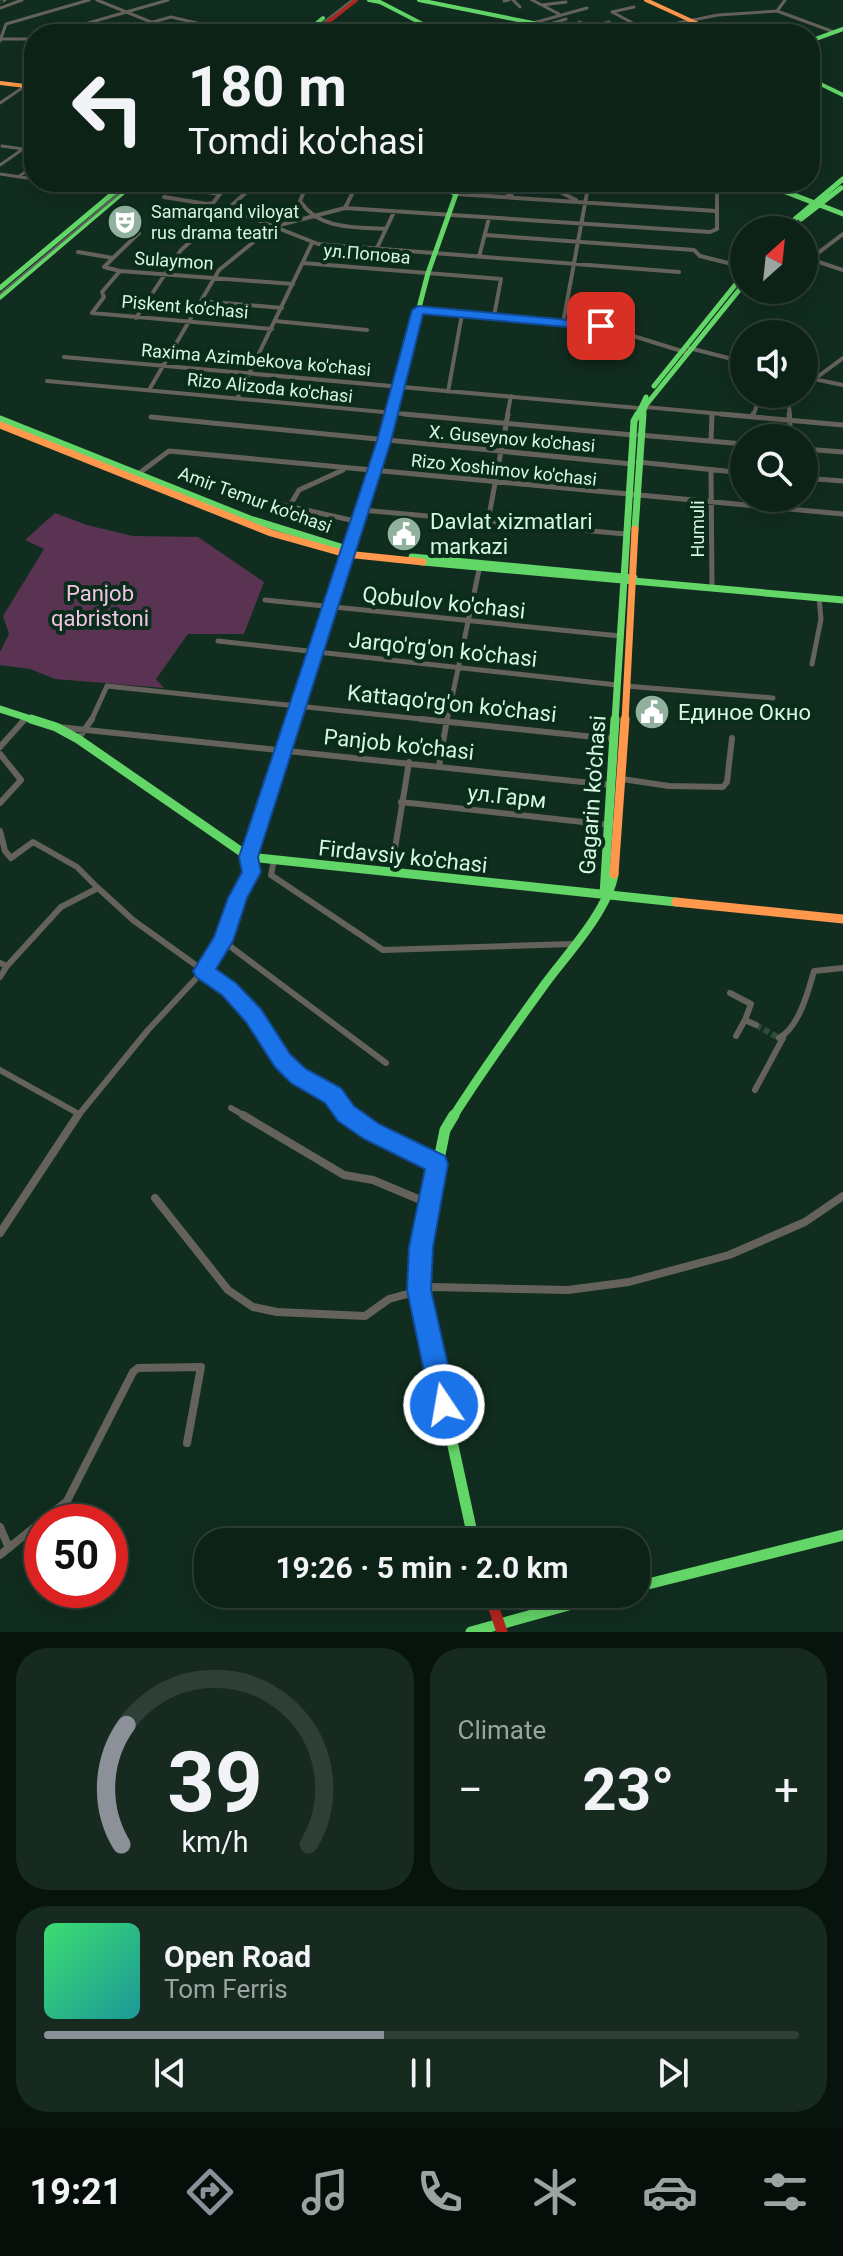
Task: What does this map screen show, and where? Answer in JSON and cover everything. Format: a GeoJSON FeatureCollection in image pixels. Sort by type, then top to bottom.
{"type":"FeatureCollection","features":[{"type":"Feature","properties":{"kind":"main road"},"geometry":{"type":"LineString","coordinates":[[317,24],[348,1],[371,0],[421,24]]}},
{"type":"Feature","properties":{"kind":"main road"},"geometry":{"type":"LineString","coordinates":[[422,0],[539,24]]}},
{"type":"Feature","properties":{"kind":"main road"},"geometry":{"type":"LineString","coordinates":[[324,24],[348,1]]}},
{"type":"Feature","properties":{"kind":"main road"},"geometry":{"type":"LineString","coordinates":[[640,2],[693,24]]}},
{"type":"Feature","properties":{"kind":"main road"},"geometry":{"type":"LineString","coordinates":[[688,22],[692,24]]}},
{"type":"Feature","properties":{"kind":"main road"},"geometry":{"type":"LineString","coordinates":[[820,38],[839,31]]}},
{"type":"Feature","properties":{"kind":"main road"},"geometry":{"type":"LineString","coordinates":[[820,82],[843,94]]}},
{"type":"Feature","properties":{"kind":"main road"},"geometry":{"type":"LineString","coordinates":[[0,83],[24,85]]}},
{"type":"Feature","properties":{"kind":"main road"},"geometry":{"type":"LineString","coordinates":[[804,216],[843,179]]}},
{"type":"Feature","properties":{"kind":"main road"},"geometry":{"type":"LineString","coordinates":[[800,216],[843,186]]}},
{"type":"Feature","properties":{"kind":"main road"},"geometry":{"type":"LineString","coordinates":[[0,288],[114,192]]}},
{"type":"Feature","properties":{"kind":"main road"},"geometry":{"type":"LineString","coordinates":[[0,297],[123,192]]}},
{"type":"Feature","properties":{"kind":"main road"},"geometry":{"type":"LineString","coordinates":[[249,857],[286,749],[355,521],[362,510],[384,441],[418,310],[456,194],[452,192]]}},
{"type":"Feature","properties":{"kind":"main road"},"geometry":{"type":"LineString","coordinates":[[784,192],[843,214]]}},
{"type":"Feature","properties":{"kind":"main road","name":"Gagarin ko'chasi"},"geometry":{"type":"LineString","coordinates":[[604,896],[613,886],[622,779],[626,580],[636,435],[642,408],[730,293]]}},
{"type":"Feature","properties":{"kind":"main road","name":"Gagarin ko'chasi"},"geometry":{"type":"LineString","coordinates":[[687,350],[730,300]]}},
{"type":"Feature","properties":{"kind":"main road","name":"Amir Temur ko'chasi"},"geometry":{"type":"LineString","coordinates":[[0,422],[138,474],[271,533],[347,552],[479,570],[626,580]]}},
{"type":"Feature","properties":{"kind":"main road","name":"Amir Temur ko'chasi"},"geometry":{"type":"LineString","coordinates":[[0,422],[185,495]]}},
{"type":"Feature","properties":{"kind":"main road","name":"Gagarin ko'chasi"},"geometry":{"type":"LineString","coordinates":[[604,896],[614,739],[622,685],[620,636],[626,580],[625,534],[632,496]]}},
{"type":"Feature","properties":{"kind":"main road","name":"Amir Temur ko'chasi"},"geometry":{"type":"LineString","coordinates":[[347,552],[843,600]]}},
{"type":"Feature","properties":{"kind":"main road","name":"Firdavsiy ko'chasi"},"geometry":{"type":"LineString","coordinates":[[0,709],[56,727],[78,739],[249,857],[843,919]]}},
{"type":"Feature","properties":{"kind":"main road"},"geometry":{"type":"LineString","coordinates":[[471,1528],[419,1290],[421,1247],[437,1164],[445,1130],[454,1114],[593,919],[604,896]]}},
{"type":"Feature","properties":{"kind":"main road"},"geometry":{"type":"LineString","coordinates":[[650,1583],[843,1535]]}},
{"type":"Feature","properties":{"kind":"main road"},"geometry":{"type":"LineString","coordinates":[[494,1608],[500,1628]]}},
{"type":"Feature","properties":{"kind":"main road"},"geometry":{"type":"LineString","coordinates":[[471,1632],[500,1628],[564,1608]]}},
{"type":"Feature","properties":{"kind":"street"},"geometry":{"type":"LineString","coordinates":[[0,8],[22,0]]}},
{"type":"Feature","properties":{"kind":"street"},"geometry":{"type":"LineString","coordinates":[[0,23],[6,24],[89,0]]}},
{"type":"Feature","properties":{"kind":"street"},"geometry":{"type":"LineString","coordinates":[[97,0],[151,22]]}},
{"type":"Feature","properties":{"kind":"street"},"geometry":{"type":"LineString","coordinates":[[84,24],[168,0]]}},
{"type":"Feature","properties":{"kind":"street"},"geometry":{"type":"LineString","coordinates":[[509,0],[520,7]]}},
{"type":"Feature","properties":{"kind":"street"},"geometry":{"type":"LineString","coordinates":[[532,0],[559,14]]}},
{"type":"Feature","properties":{"kind":"street"},"geometry":{"type":"LineString","coordinates":[[777,11],[785,0]]}},
{"type":"Feature","properties":{"kind":"street"},"geometry":{"type":"LineString","coordinates":[[539,6],[566,2]]}},
{"type":"Feature","properties":{"kind":"street"},"geometry":{"type":"LineString","coordinates":[[635,24],[612,12],[640,2]]}},
{"type":"Feature","properties":{"kind":"street"},"geometry":{"type":"LineString","coordinates":[[539,24],[559,14],[587,8]]}},
{"type":"Feature","properties":{"kind":"street"},"geometry":{"type":"LineString","coordinates":[[678,24],[718,15],[777,11],[817,24]]}},
{"type":"Feature","properties":{"kind":"street"},"geometry":{"type":"LineString","coordinates":[[145,24],[171,17],[197,23]]}},
{"type":"Feature","properties":{"kind":"street"},"geometry":{"type":"LineString","coordinates":[[539,24],[566,19]]}},
{"type":"Feature","properties":{"kind":"street"},"geometry":{"type":"LineString","coordinates":[[579,22],[584,24]]}},
{"type":"Feature","properties":{"kind":"street"},"geometry":{"type":"LineString","coordinates":[[602,24],[609,22]]}},
{"type":"Feature","properties":{"kind":"street"},"geometry":{"type":"LineString","coordinates":[[6,24],[0,40],[24,40]]}},
{"type":"Feature","properties":{"kind":"street"},"geometry":{"type":"LineString","coordinates":[[0,103],[24,90]]}},
{"type":"Feature","properties":{"kind":"street"},"geometry":{"type":"LineString","coordinates":[[0,103],[10,104]]}},
{"type":"Feature","properties":{"kind":"street"},"geometry":{"type":"LineString","coordinates":[[2,146],[23,149]]}},
{"type":"Feature","properties":{"kind":"street"},"geometry":{"type":"LineString","coordinates":[[0,165],[23,149]]}},
{"type":"Feature","properties":{"kind":"street"},"geometry":{"type":"LineString","coordinates":[[18,177],[24,173]]}},
{"type":"Feature","properties":{"kind":"street"},"geometry":{"type":"LineString","coordinates":[[0,174],[24,178]]}},
{"type":"Feature","properties":{"kind":"street"},"geometry":{"type":"LineString","coordinates":[[164,197],[207,204],[213,203],[220,194],[207,192]]}},
{"type":"Feature","properties":{"kind":"street"},"geometry":{"type":"LineString","coordinates":[[136,318],[181,250],[248,192]]}},
{"type":"Feature","properties":{"kind":"street"},"geometry":{"type":"LineString","coordinates":[[304,192],[300,201],[303,208],[328,225],[386,229]]}},
{"type":"Feature","properties":{"kind":"street"},"geometry":{"type":"LineString","coordinates":[[345,208],[353,192]]}},
{"type":"Feature","properties":{"kind":"street"},"geometry":{"type":"LineString","coordinates":[[505,192],[515,198]]}},
{"type":"Feature","properties":{"kind":"street"},"geometry":{"type":"LineString","coordinates":[[560,192],[583,203]]}},
{"type":"Feature","properties":{"kind":"street"},"geometry":{"type":"LineString","coordinates":[[563,323],[583,203],[588,192]]}},
{"type":"Feature","properties":{"kind":"street"},"geometry":{"type":"LineString","coordinates":[[149,390],[224,264],[272,227],[345,208],[710,232],[717,229],[717,192]]}},
{"type":"Feature","properties":{"kind":"street"},"geometry":{"type":"LineString","coordinates":[[456,194],[716,211]]}},
{"type":"Feature","properties":{"kind":"street"},"geometry":{"type":"LineString","coordinates":[[230,209],[312,243],[679,272]]}},
{"type":"Feature","properties":{"kind":"street"},"geometry":{"type":"LineString","coordinates":[[377,248],[394,212]]}},
{"type":"Feature","properties":{"kind":"street"},"geometry":{"type":"LineString","coordinates":[[479,257],[489,218]]}},
{"type":"Feature","properties":{"kind":"street"},"geometry":{"type":"LineString","coordinates":[[113,258],[139,233]]}},
{"type":"Feature","properties":{"kind":"street"},"geometry":{"type":"LineString","coordinates":[[818,251],[843,234]]}},
{"type":"Feature","properties":{"kind":"street"},"geometry":{"type":"LineString","coordinates":[[485,235],[694,250],[700,256],[730,264]]}},
{"type":"Feature","properties":{"kind":"street"},"geometry":{"type":"LineString","coordinates":[[237,399],[312,243]]}},
{"type":"Feature","properties":{"kind":"street","name":"Sulaymon"},"geometry":{"type":"LineString","coordinates":[[78,252],[113,258]]}},
{"type":"Feature","properties":{"kind":"street","name":"Sulaymon"},"geometry":{"type":"LineString","coordinates":[[113,258],[104,267],[120,271],[293,284]]}},
{"type":"Feature","properties":{"kind":"street"},"geometry":{"type":"LineString","coordinates":[[818,261],[842,269]]}},
{"type":"Feature","properties":{"kind":"street","name":"ул.Попова"},"geometry":{"type":"LineString","coordinates":[[303,263],[501,279],[494,316]]}},
{"type":"Feature","properties":{"kind":"street","name":"Piskent ko'chasi"},"geometry":{"type":"LineString","coordinates":[[120,271],[91,311],[136,318],[272,329]]}},
{"type":"Feature","properties":{"kind":"street"},"geometry":{"type":"LineString","coordinates":[[201,301],[282,308]]}},
{"type":"Feature","properties":{"kind":"street"},"geometry":{"type":"LineString","coordinates":[[418,310],[601,326],[730,359]]}},
{"type":"Feature","properties":{"kind":"street"},"geometry":{"type":"LineString","coordinates":[[448,392],[462,314]]}},
{"type":"Feature","properties":{"kind":"street"},"geometry":{"type":"LineString","coordinates":[[275,321],[367,330]]}},
{"type":"Feature","properties":{"kind":"street","name":"Raxima Azimbekova ko'chasi"},"geometry":{"type":"LineString","coordinates":[[64,357],[843,425]]}},
{"type":"Feature","properties":{"kind":"street"},"geometry":{"type":"LineString","coordinates":[[818,377],[843,358]]}},
{"type":"Feature","properties":{"kind":"street"},"geometry":{"type":"LineString","coordinates":[[818,379],[843,385]]}},
{"type":"Feature","properties":{"kind":"street","name":"Rizo Alizoda ko'chasi"},"geometry":{"type":"LineString","coordinates":[[47,381],[730,443]]}},
{"type":"Feature","properties":{"kind":"street"},"geometry":{"type":"LineString","coordinates":[[488,521],[511,396]]}},
{"type":"Feature","properties":{"kind":"street"},"geometry":{"type":"LineString","coordinates":[[753,417],[754,408]]}},
{"type":"Feature","properties":{"kind":"street"},"geometry":{"type":"LineString","coordinates":[[789,408],[790,424]]}},
{"type":"Feature","properties":{"kind":"street"},"geometry":{"type":"LineString","coordinates":[[711,441],[712,414]]}},
{"type":"Feature","properties":{"kind":"street","name":"X. Guseynov ko'chasi"},"geometry":{"type":"LineString","coordinates":[[151,417],[730,472]]}},
{"type":"Feature","properties":{"kind":"street"},"geometry":{"type":"LineString","coordinates":[[818,450],[843,452]]}},
{"type":"Feature","properties":{"kind":"street","name":"Rizo Xoshimov ko'chasi"},"geometry":{"type":"LineString","coordinates":[[138,474],[169,451],[495,484],[730,504]]}},
{"type":"Feature","properties":{"kind":"street"},"geometry":{"type":"LineString","coordinates":[[289,507],[299,490],[345,469]]}},
{"type":"Feature","properties":{"kind":"street","name":"Humuli"},"geometry":{"type":"LineString","coordinates":[[711,470],[712,587]]}},
{"type":"Feature","properties":{"kind":"street"},"geometry":{"type":"LineString","coordinates":[[818,479],[843,481]]}},
{"type":"Feature","properties":{"kind":"street"},"geometry":{"type":"LineString","coordinates":[[257,499],[355,521]]}},
{"type":"Feature","properties":{"kind":"street"},"geometry":{"type":"LineString","coordinates":[[362,510],[625,534]]}},
{"type":"Feature","properties":{"kind":"street","name":"Rizo Xoshimov ko'chasi"},"geometry":{"type":"LineString","coordinates":[[818,511],[843,514]]}},
{"type":"Feature","properties":{"kind":"street"},"geometry":{"type":"LineString","coordinates":[[439,766],[456,667],[479,570]]}},
{"type":"Feature","properties":{"kind":"street"},"geometry":{"type":"LineString","coordinates":[[812,664],[821,619],[819,597]]}},
{"type":"Feature","properties":{"kind":"street","name":"Qobulov ko'chasi"},"geometry":{"type":"LineString","coordinates":[[265,600],[620,636]]}},
{"type":"Feature","properties":{"kind":"street","name":"Jarqo'rg'on ko'chasi"},"geometry":{"type":"LineString","coordinates":[[218,641],[622,685],[773,698]]}},
{"type":"Feature","properties":{"kind":"street","name":"Kattaqo'rg'on ko'chasi"},"geometry":{"type":"LineString","coordinates":[[78,739],[87,729],[107,686],[614,739]]}},
{"type":"Feature","properties":{"kind":"street"},"geometry":{"type":"LineString","coordinates":[[0,747],[27,717]]}},
{"type":"Feature","properties":{"kind":"street","name":"Panjob ko'chasi"},"geometry":{"type":"LineString","coordinates":[[56,727],[611,785]]}},
{"type":"Feature","properties":{"kind":"street"},"geometry":{"type":"LineString","coordinates":[[622,779],[669,786],[723,787],[727,782],[732,738]]}},
{"type":"Feature","properties":{"kind":"street"},"geometry":{"type":"LineString","coordinates":[[0,754],[21,780],[0,803]]}},
{"type":"Feature","properties":{"kind":"street"},"geometry":{"type":"LineString","coordinates":[[391,873],[409,762]]}},
{"type":"Feature","properties":{"kind":"street","name":"ул.Гарм"},"geometry":{"type":"LineString","coordinates":[[401,802],[610,825]]}},
{"type":"Feature","properties":{"kind":"street"},"geometry":{"type":"LineString","coordinates":[[0,831],[5,851],[11,858],[33,842],[78,865],[133,920],[229,989],[253,1016],[283,1060],[299,1076],[333,1095],[346,1113],[371,1132],[437,1164]]}},
{"type":"Feature","properties":{"kind":"street"},"geometry":{"type":"LineString","coordinates":[[0,1233],[79,1114],[148,1030],[203,971],[223,941],[251,872],[249,857]]}},
{"type":"Feature","properties":{"kind":"street"},"geometry":{"type":"LineString","coordinates":[[274,860],[271,875],[383,950],[574,944]]}},
{"type":"Feature","properties":{"kind":"street"},"geometry":{"type":"LineString","coordinates":[[0,977],[4,965],[61,907],[98,888]]}},
{"type":"Feature","properties":{"kind":"street"},"geometry":{"type":"LineString","coordinates":[[223,941],[386,1063]]}},
{"type":"Feature","properties":{"kind":"street"},"geometry":{"type":"LineString","coordinates":[[755,1090],[806,997],[814,971],[843,968]]}},
{"type":"Feature","properties":{"kind":"street"},"geometry":{"type":"LineString","coordinates":[[730,993],[751,1004],[736,1036]]}},
{"type":"Feature","properties":{"kind":"street"},"geometry":{"type":"LineString","coordinates":[[745,1020],[756,1025]]}},
{"type":"Feature","properties":{"kind":"street"},"geometry":{"type":"LineString","coordinates":[[0,1070],[79,1114]]}},
{"type":"Feature","properties":{"kind":"street"},"geometry":{"type":"LineString","coordinates":[[231,1108],[344,1175],[373,1180],[430,1204]]}},
{"type":"Feature","properties":{"kind":"street"},"geometry":{"type":"LineString","coordinates":[[155,1198],[228,1290],[253,1307],[277,1312],[365,1316],[389,1299],[443,1286],[568,1290],[629,1282],[729,1255],[805,1222],[843,1196]]}},
{"type":"Feature","properties":{"kind":"street"},"geometry":{"type":"LineString","coordinates":[[0,1555],[67,1501],[133,1372],[138,1368],[201,1367],[187,1443]]}},
{"type":"Feature","properties":{"kind":"street"},"geometry":{"type":"LineString","coordinates":[[0,1527],[9,1548]]}},
{"type":"Feature","properties":{"kind":"green space","name":"Panjob qabristoni"},"geometry":{"type":"Polygon","coordinates":[[[55,513],[87,525],[133,536],[198,537],[264,582],[244,634],[188,634],[156,679],[164,688],[55,679],[30,669],[0,665],[0,652],[9,634],[3,616],[44,549],[25,540],[55,513]]]}},
{"type":"Feature","properties":{"kind":"tunnel"},"geometry":{"type":"LineString","coordinates":[[756,1025],[779,1038]]}},
{"type":"Feature","properties":{"kind":"tram line"},"geometry":{"type":"LineString","coordinates":[[321,24],[352,0]]}},
{"type":"Feature","properties":{"kind":"tram line"},"geometry":{"type":"LineString","coordinates":[[0,294],[121,192]]}},
{"type":"Feature","properties":{"kind":"railway"},"geometry":{"type":"LineString","coordinates":[[0,2],[5,0]]}},
{"type":"Feature","properties":{"kind":"traffic: fast"},"geometry":{"type":"LineString","coordinates":[[369,0],[380,2],[423,24]]}},
{"type":"Feature","properties":{"kind":"traffic: fast"},"geometry":{"type":"LineString","coordinates":[[419,0],[536,24]]}},
{"type":"Feature","properties":{"kind":"traffic: fast"},"geometry":{"type":"LineString","coordinates":[[316,24],[323,18]]}},
{"type":"Feature","properties":{"kind":"traffic: fast"},"geometry":{"type":"LineString","coordinates":[[820,37],[843,29]]}},
{"type":"Feature","properties":{"kind":"traffic: fast"},"geometry":{"type":"LineString","coordinates":[[820,84],[843,95]]}},
{"type":"Feature","properties":{"kind":"traffic: fast"},"geometry":{"type":"LineString","coordinates":[[799,216],[843,179]]}},
{"type":"Feature","properties":{"kind":"traffic: fast"},"geometry":{"type":"LineString","coordinates":[[805,216],[841,188]]}},
{"type":"Feature","properties":{"kind":"traffic: fast"},"geometry":{"type":"LineString","coordinates":[[0,288],[115,192]]}},
{"type":"Feature","properties":{"kind":"traffic: fast"},"geometry":{"type":"LineString","coordinates":[[0,297],[123,192]]}},
{"type":"Feature","properties":{"kind":"traffic: fast"},"geometry":{"type":"LineString","coordinates":[[249,857],[384,441],[428,273],[456,194],[452,192]]}},
{"type":"Feature","properties":{"kind":"traffic: fast"},"geometry":{"type":"LineString","coordinates":[[786,192],[843,214]]}},
{"type":"Feature","properties":{"kind":"traffic: fast"},"geometry":{"type":"LineString","coordinates":[[654,386],[730,291]]}},
{"type":"Feature","properties":{"kind":"traffic: fast"},"geometry":{"type":"LineString","coordinates":[[635,529],[640,422],[646,405],[730,301]]}},
{"type":"Feature","properties":{"kind":"traffic: fast"},"geometry":{"type":"LineString","coordinates":[[604,895],[634,421],[646,397]]}},
{"type":"Feature","properties":{"kind":"traffic: fast"},"geometry":{"type":"LineString","coordinates":[[0,419],[250,519],[347,549]]}},
{"type":"Feature","properties":{"kind":"traffic: fast"},"geometry":{"type":"LineString","coordinates":[[412,557],[634,578]]}},
{"type":"Feature","properties":{"kind":"traffic: fast"},"geometry":{"type":"LineString","coordinates":[[423,562],[843,600]]}},
{"type":"Feature","properties":{"kind":"traffic: fast"},"geometry":{"type":"LineString","coordinates":[[0,709],[56,727],[78,739],[249,857],[676,902]]}},
{"type":"Feature","properties":{"kind":"traffic: fast"},"geometry":{"type":"LineString","coordinates":[[471,1528],[419,1290],[421,1247],[445,1130],[483,1069],[593,919],[609,891],[614,874]]}},
{"type":"Feature","properties":{"kind":"traffic: fast"},"geometry":{"type":"LineString","coordinates":[[650,1583],[843,1535]]}},
{"type":"Feature","properties":{"kind":"traffic: fast"},"geometry":{"type":"LineString","coordinates":[[471,1632],[558,1608]]}},
{"type":"Feature","properties":{"kind":"traffic: slow"},"geometry":{"type":"LineString","coordinates":[[646,0],[698,24]]}},
{"type":"Feature","properties":{"kind":"traffic: slow"},"geometry":{"type":"LineString","coordinates":[[0,83],[24,86]]}},
{"type":"Feature","properties":{"kind":"traffic: slow"},"geometry":{"type":"LineString","coordinates":[[0,425],[271,533],[346,554],[423,562]]}},
{"type":"Feature","properties":{"kind":"traffic: slow"},"geometry":{"type":"LineString","coordinates":[[614,874],[620,825],[635,529]]}},
{"type":"Feature","properties":{"kind":"traffic: slow"},"geometry":{"type":"LineString","coordinates":[[676,902],[843,919]]}},
{"type":"Feature","properties":{"kind":"traffic: jam"},"geometry":{"type":"LineString","coordinates":[[326,24],[356,0]]}},
{"type":"Feature","properties":{"kind":"traffic: jam"},"geometry":{"type":"LineString","coordinates":[[494,1608],[502,1632]]}},
{"type":"Feature","properties":{"kind":"place","name":"Samarqand viloyat rus drama teatri"},"geometry":{"type":"Point","coordinates":[125,222]}},
{"type":"Feature","properties":{"kind":"place","name":"Davlat xizmatlari markazi"},"geometry":{"type":"Point","coordinates":[404,534]}},
{"type":"Feature","properties":{"kind":"place","name":"Единое Окно"},"geometry":{"type":"Point","coordinates":[652,712]}},
{"type":"Feature","properties":{"kind":"route"},"geometry":{"type":"LineString","coordinates":[[444,1405],[419,1290],[421,1247],[437,1164],[371,1132],[346,1113],[333,1095],[299,1076],[283,1060],[253,1016],[229,989],[203,971],[223,941],[251,872],[249,857],[286,749],[355,521],[362,510],[384,441],[418,310],[601,326]]}}]}
